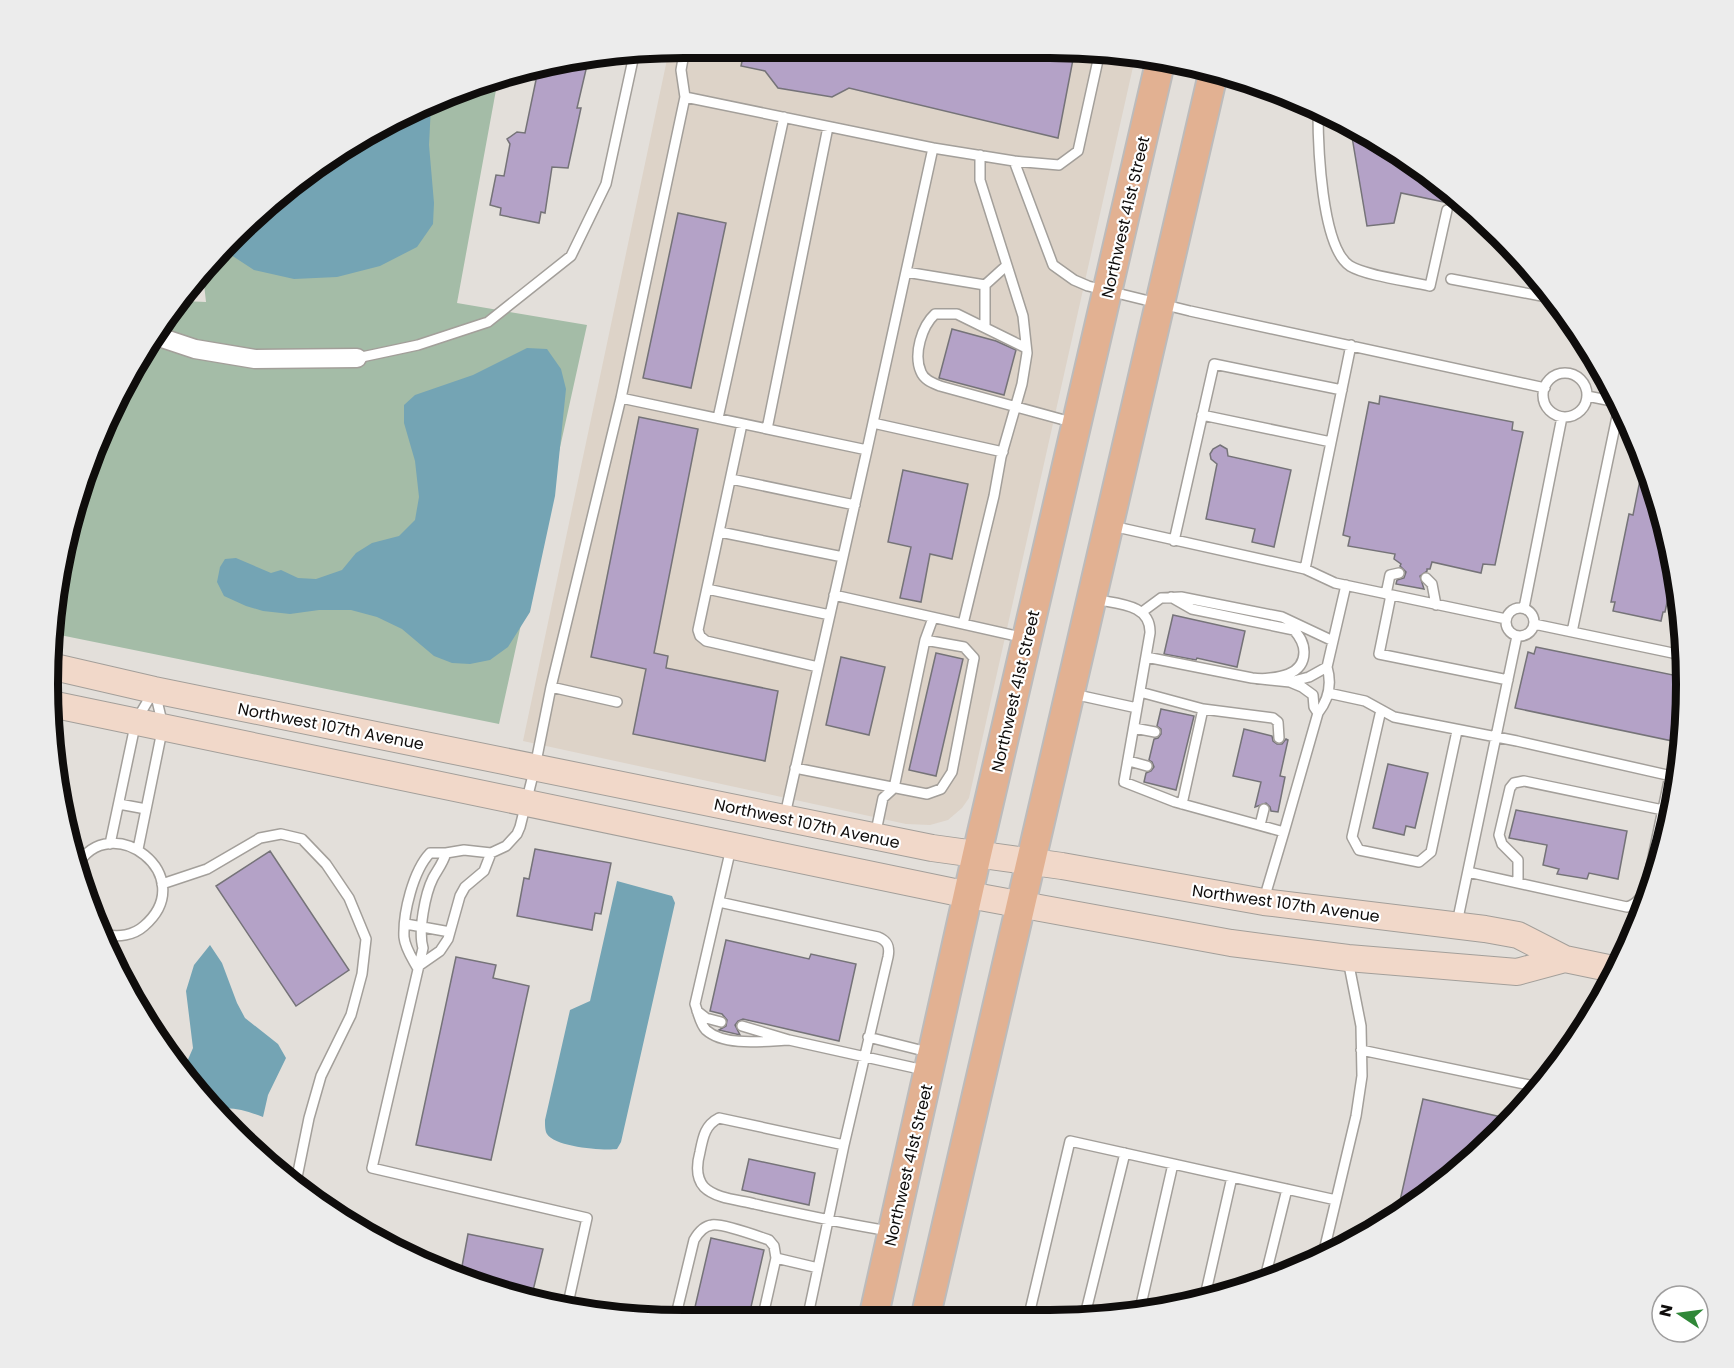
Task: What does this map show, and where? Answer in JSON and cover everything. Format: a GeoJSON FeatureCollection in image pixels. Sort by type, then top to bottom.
{"type":"FeatureCollection","features":[{"type":"Feature","properties":{"kind":"main road","name":"Northwest 41st Street"},"geometry":{"type":"LineString","coordinates":[[875,1310],[977,854],[1159,69]]}},
{"type":"Feature","properties":{"kind":"main road"},"geometry":{"type":"LineString","coordinates":[[927,1310],[1212,80]]}},
{"type":"Feature","properties":{"kind":"main road","name":"Northwest 107th Avenue"},"geometry":{"type":"LineString","coordinates":[[59,668],[154,690],[932,848],[1031,861],[1264,902],[1518,935],[1565,959],[1607,968]]}},
{"type":"Feature","properties":{"kind":"main road","name":"Northwest 107th Avenue"},"geometry":{"type":"LineString","coordinates":[[59,706],[969,895],[1231,943],[1348,958],[1517,972],[1565,959]]}},
{"type":"Feature","properties":{"kind":"street"},"geometry":{"type":"LineString","coordinates":[[163,338],[195,349],[255,359],[357,358]]}},
{"type":"Feature","properties":{"kind":"lane"},"geometry":{"type":"LineString","coordinates":[[417,967],[405,941],[406,924],[415,878],[424,859],[430,853],[464,850],[491,853],[506,846],[517,834],[536,767],[551,687],[621,398],[685,97],[681,70],[683,58]]}},
{"type":"Feature","properties":{"kind":"lane"},"geometry":{"type":"LineString","coordinates":[[357,358],[418,345],[488,322],[571,256],[606,184],[633,61]]}},
{"type":"Feature","properties":{"kind":"lane"},"geometry":{"type":"LineString","coordinates":[[685,97],[933,148],[1014,161],[1059,165],[1078,151],[1098,61]]}},
{"type":"Feature","properties":{"kind":"lane"},"geometry":{"type":"LineString","coordinates":[[718,418],[784,117]]}},
{"type":"Feature","properties":{"kind":"lane"},"geometry":{"type":"LineString","coordinates":[[1318,119],[1325,204],[1336,249],[1346,263],[1363,271],[1430,286],[1447,210]]}},
{"type":"Feature","properties":{"kind":"lane"},"geometry":{"type":"LineString","coordinates":[[767,429],[828,126]]}},
{"type":"Feature","properties":{"kind":"lane"},"geometry":{"type":"LineString","coordinates":[[784,818],[933,148]]}},
{"type":"Feature","properties":{"kind":"lane"},"geometry":{"type":"LineString","coordinates":[[963,624],[1003,452],[1022,384],[1026,348],[1023,316],[980,180],[980,155]]}},
{"type":"Feature","properties":{"kind":"lane"},"geometry":{"type":"LineString","coordinates":[[1014,161],[1053,265],[1074,280],[1160,304],[1545,388]]}},
{"type":"Feature","properties":{"kind":"lane"},"geometry":{"type":"LineString","coordinates":[[985,327],[985,285],[1006,266]]}},
{"type":"Feature","properties":{"kind":"lane"},"geometry":{"type":"LineString","coordinates":[[906,272],[985,285]]}},
{"type":"Feature","properties":{"kind":"lane"},"geometry":{"type":"LineString","coordinates":[[1451,279],[1540,296]]}},
{"type":"Feature","properties":{"kind":"lane"},"geometry":{"type":"LineString","coordinates":[[1026,348],[957,314],[935,314],[926,322],[918,360],[921,372],[926,379],[940,386],[1077,423]]}},
{"type":"Feature","properties":{"kind":"lane"},"geometry":{"type":"LineString","coordinates":[[1305,569],[1351,345]]}},
{"type":"Feature","properties":{"kind":"lane"},"geometry":{"type":"LineString","coordinates":[[1174,541],[1214,364],[1342,390]]}},
{"type":"Feature","properties":{"kind":"lane"},"geometry":{"type":"LineString","coordinates":[[1569,373],[1581,379],[1587,396],[1579,412],[1569,417],[1554,413],[1547,407],[1544,398],[1545,388],[1552,378],[1557,374],[1569,373]]}},
{"type":"Feature","properties":{"kind":"lane"},"geometry":{"type":"LineString","coordinates":[[1587,396],[1607,400]]}},
{"type":"Feature","properties":{"kind":"lane"},"geometry":{"type":"LineString","coordinates":[[621,398],[867,450]]}},
{"type":"Feature","properties":{"kind":"lane"},"geometry":{"type":"LineString","coordinates":[[1202,415],[1331,442]]}},
{"type":"Feature","properties":{"kind":"lane"},"geometry":{"type":"LineString","coordinates":[[1524,608],[1563,417]]}},
{"type":"Feature","properties":{"kind":"lane"},"geometry":{"type":"LineString","coordinates":[[1572,632],[1616,419]]}},
{"type":"Feature","properties":{"kind":"lane"},"geometry":{"type":"LineString","coordinates":[[873,423],[1003,452]]}},
{"type":"Feature","properties":{"kind":"lane"},"geometry":{"type":"LineString","coordinates":[[742,424],[698,630],[700,636],[706,641],[818,667]]}},
{"type":"Feature","properties":{"kind":"lane"},"geometry":{"type":"LineString","coordinates":[[731,479],[855,505]]}},
{"type":"Feature","properties":{"kind":"lane"},"geometry":{"type":"LineString","coordinates":[[1109,525],[1305,569],[1327,580],[1346,585],[1506,619]]}},
{"type":"Feature","properties":{"kind":"lane"},"geometry":{"type":"LineString","coordinates":[[720,532],[843,557]]}},
{"type":"Feature","properties":{"kind":"lane"},"geometry":{"type":"LineString","coordinates":[[1399,573],[1390,575],[1379,654],[1508,680]]}},
{"type":"Feature","properties":{"kind":"lane"},"geometry":{"type":"LineString","coordinates":[[1426,578],[1432,584],[1436,605]]}},
{"type":"Feature","properties":{"kind":"lane"},"geometry":{"type":"LineString","coordinates":[[1264,902],[1318,713],[1326,703],[1331,679],[1327,667],[1346,585]]}},
{"type":"Feature","properties":{"kind":"lane"},"geometry":{"type":"LineString","coordinates":[[708,589],[830,615]]}},
{"type":"Feature","properties":{"kind":"lane"},"geometry":{"type":"LineString","coordinates":[[834,594],[1027,639]]}},
{"type":"Feature","properties":{"kind":"lane"},"geometry":{"type":"LineString","coordinates":[[1142,612],[1161,598],[1171,597],[1282,617],[1333,641]]}},
{"type":"Feature","properties":{"kind":"lane"},"geometry":{"type":"LineString","coordinates":[[1171,597],[1192,609],[1293,630],[1303,643],[1304,652],[1300,667],[1280,677],[1258,679]]}},
{"type":"Feature","properties":{"kind":"lane"},"geometry":{"type":"LineString","coordinates":[[1092,598],[1133,607],[1142,612],[1150,628],[1124,782],[1182,804],[1284,832]]}},
{"type":"Feature","properties":{"kind":"lane"},"geometry":{"type":"LineString","coordinates":[[1524,608],[1533,616],[1534,624],[1530,633],[1521,637],[1508,630],[1506,619],[1512,610],[1524,608]]}},
{"type":"Feature","properties":{"kind":"lane"},"geometry":{"type":"LineString","coordinates":[[874,836],[883,798],[894,788],[925,640],[933,618]]}},
{"type":"Feature","properties":{"kind":"lane"},"geometry":{"type":"LineString","coordinates":[[1534,624],[1675,653]]}},
{"type":"Feature","properties":{"kind":"lane"},"geometry":{"type":"LineString","coordinates":[[1457,926],[1516,636]]}},
{"type":"Feature","properties":{"kind":"lane"},"geometry":{"type":"LineString","coordinates":[[795,768],[927,794],[940,789],[952,772],[974,658],[964,646],[925,640]]}},
{"type":"Feature","properties":{"kind":"lane"},"geometry":{"type":"LineString","coordinates":[[1146,657],[1258,679],[1290,682],[1313,695],[1314,707],[1318,713]]}},
{"type":"Feature","properties":{"kind":"lane"},"geometry":{"type":"LineString","coordinates":[[1290,682],[1309,677],[1327,667]]}},
{"type":"Feature","properties":{"kind":"lane"},"geometry":{"type":"LineString","coordinates":[[551,687],[617,702]]}},
{"type":"Feature","properties":{"kind":"lane"},"geometry":{"type":"LineString","coordinates":[[110,844],[136,721],[154,690]]}},
{"type":"Feature","properties":{"kind":"lane"},"geometry":{"type":"LineString","coordinates":[[138,849],[163,726],[154,690]]}},
{"type":"Feature","properties":{"kind":"lane"},"geometry":{"type":"LineString","coordinates":[[1140,692],[1203,709],[1273,718],[1278,722],[1279,738]]}},
{"type":"Feature","properties":{"kind":"lane"},"geometry":{"type":"LineString","coordinates":[[1328,693],[1365,701],[1394,717],[1668,775]]}},
{"type":"Feature","properties":{"kind":"lane"},"geometry":{"type":"LineString","coordinates":[[1070,694],[1137,708]]}},
{"type":"Feature","properties":{"kind":"lane"},"geometry":{"type":"LineString","coordinates":[[1182,804],[1184,774],[1203,709]]}},
{"type":"Feature","properties":{"kind":"lane"},"geometry":{"type":"LineString","coordinates":[[1381,710],[1352,837],[1359,850],[1419,862],[1431,852],[1457,731]]}},
{"type":"Feature","properties":{"kind":"lane"},"geometry":{"type":"LineString","coordinates":[[1134,728],[1155,732]]}},
{"type":"Feature","properties":{"kind":"lane"},"geometry":{"type":"LineString","coordinates":[[1129,761],[1147,766]]}},
{"type":"Feature","properties":{"kind":"lane"},"geometry":{"type":"LineString","coordinates":[[1518,883],[1518,860],[1502,844],[1499,834],[1510,788],[1514,783],[1524,781],[1662,810]]}},
{"type":"Feature","properties":{"kind":"lane"},"geometry":{"type":"LineString","coordinates":[[119,804],[146,809]]}},
{"type":"Feature","properties":{"kind":"lane"},"geometry":{"type":"LineString","coordinates":[[1260,825],[1264,809]]}},
{"type":"Feature","properties":{"kind":"lane"},"geometry":{"type":"LineString","coordinates":[[162,884],[207,869],[261,838],[281,834],[302,839],[326,864],[349,898],[366,939],[362,974],[351,1015],[321,1076],[309,1118],[297,1175]]}},
{"type":"Feature","properties":{"kind":"lane"},"geometry":{"type":"LineString","coordinates":[[84,858],[99,847],[110,844],[138,849],[150,857],[158,870],[162,884],[161,901],[154,916],[142,928],[127,935],[112,936]]}},
{"type":"Feature","properties":{"kind":"lane"},"geometry":{"type":"LineString","coordinates":[[731,846],[695,1004],[697,1011],[706,1029],[720,1037],[742,1042],[789,1040]]}},
{"type":"Feature","properties":{"kind":"lane"},"geometry":{"type":"LineString","coordinates":[[446,853],[441,868],[429,887],[421,926],[420,939],[423,948],[372,1168],[587,1218],[569,1298]]}},
{"type":"Feature","properties":{"kind":"lane"},"geometry":{"type":"LineString","coordinates":[[417,967],[440,951],[448,939],[460,896],[465,887],[484,871],[491,853]]}},
{"type":"Feature","properties":{"kind":"lane"},"geometry":{"type":"LineString","coordinates":[[1468,872],[1627,907],[1635,904]]}},
{"type":"Feature","properties":{"kind":"lane"},"geometry":{"type":"LineString","coordinates":[[719,902],[878,937],[886,941],[889,946],[809,1310]]}},
{"type":"Feature","properties":{"kind":"lane"},"geometry":{"type":"LineString","coordinates":[[406,924],[450,932]]}},
{"type":"Feature","properties":{"kind":"lane"},"geometry":{"type":"LineString","coordinates":[[1325,1246],[1356,1116],[1362,1076],[1361,1026],[1348,958]]}},
{"type":"Feature","properties":{"kind":"lane"},"geometry":{"type":"LineString","coordinates":[[697,1011],[706,1018],[721,1022]]}},
{"type":"Feature","properties":{"kind":"lane"},"geometry":{"type":"LineString","coordinates":[[742,1026],[789,1040],[864,1057],[931,1062]]}},
{"type":"Feature","properties":{"kind":"lane"},"geometry":{"type":"LineString","coordinates":[[868,1037],[931,1062]]}},
{"type":"Feature","properties":{"kind":"lane"},"geometry":{"type":"LineString","coordinates":[[1361,1050],[1529,1086]]}},
{"type":"Feature","properties":{"kind":"lane"},"geometry":{"type":"LineString","coordinates":[[844,1145],[724,1118],[712,1122],[705,1131],[698,1173],[702,1185],[720,1195],[893,1232]]}},
{"type":"Feature","properties":{"kind":"lane"},"geometry":{"type":"LineString","coordinates":[[1030,1310],[1070,1141],[1336,1200]]}},
{"type":"Feature","properties":{"kind":"lane"},"geometry":{"type":"LineString","coordinates":[[1087,1308],[1125,1154]]}},
{"type":"Feature","properties":{"kind":"lane"},"geometry":{"type":"LineString","coordinates":[[1142,1302],[1173,1164]]}},
{"type":"Feature","properties":{"kind":"lane"},"geometry":{"type":"LineString","coordinates":[[1207,1289],[1233,1177]]}},
{"type":"Feature","properties":{"kind":"lane"},"geometry":{"type":"LineString","coordinates":[[1267,1270],[1287,1189]]}},
{"type":"Feature","properties":{"kind":"lane"},"geometry":{"type":"LineString","coordinates":[[677,1310],[694,1240],[702,1230],[718,1225],[768,1240],[774,1246],[776,1258],[764,1310]]}},
{"type":"Feature","properties":{"kind":"lane"},"geometry":{"type":"LineString","coordinates":[[776,1258],[818,1269]]}},
{"type":"Feature","properties":{"kind":"shaded area"},"geometry":{"type":"Polygon","coordinates":[[[1050,58],[1134,64],[969,798],[962,808],[948,820],[930,825],[906,824],[523,741],[667,59],[1050,58]]]}},
{"type":"Feature","properties":{"kind":"green space"},"geometry":{"type":"Polygon","coordinates":[[[496,88],[457,303],[587,325],[499,724],[61,635],[64,602],[80,522],[106,445],[142,371],[164,336],[189,301],[206,302],[204,284],[214,272],[242,242],[303,188],[371,142],[407,123],[445,106],[496,88]]]}},
{"type":"Feature","properties":{"kind":"water"},"geometry":{"type":"Polygon","coordinates":[[[431,112],[429,145],[434,203],[433,224],[417,247],[380,266],[337,277],[294,279],[254,270],[231,255],[272,214],[336,164],[371,142],[431,112]]]}},
{"type":"Feature","properties":{"kind":"water"},"geometry":{"type":"Polygon","coordinates":[[[527,348],[547,349],[561,369],[566,389],[555,496],[530,612],[508,647],[490,660],[470,664],[452,663],[434,656],[402,629],[377,617],[351,610],[319,610],[290,614],[263,611],[224,596],[217,582],[220,567],[225,559],[236,558],[271,573],[281,570],[298,578],[316,579],[342,570],[356,553],[372,543],[399,536],[415,520],[419,497],[415,461],[404,423],[404,405],[415,395],[473,375],[527,348]]]}},
{"type":"Feature","properties":{"kind":"water"},"geometry":{"type":"Polygon","coordinates":[[[617,881],[672,896],[675,903],[621,1142],[617,1149],[591,1149],[569,1145],[552,1138],[546,1133],[545,1120],[570,1010],[590,1001],[617,881]]]}},
{"type":"Feature","properties":{"kind":"water"},"geometry":{"type":"Polygon","coordinates":[[[210,945],[222,963],[245,1018],[278,1044],[286,1058],[268,1095],[263,1117],[232,1108],[226,1108],[187,1063],[193,1048],[186,991],[194,965],[210,945]]]}},
{"type":"Feature","properties":{"kind":"building"},"geometry":{"type":"Polygon","coordinates":[[[743,58],[1073,59],[1058,138],[849,88],[832,97],[778,88],[765,71],[741,66],[743,58]]]}},
{"type":"Feature","properties":{"kind":"building"},"geometry":{"type":"Polygon","coordinates":[[[587,67],[577,108],[581,108],[568,168],[552,167],[545,213],[541,212],[539,223],[500,215],[501,208],[490,205],[496,175],[504,176],[510,144],[507,139],[517,132],[525,133],[536,80],[528,79],[587,67]]]}},
{"type":"Feature","properties":{"kind":"building"},"geometry":{"type":"Polygon","coordinates":[[[1352,136],[1398,164],[1449,203],[1401,193],[1394,223],[1367,226],[1352,136]]]}},
{"type":"Feature","properties":{"kind":"building"},"geometry":{"type":"Polygon","coordinates":[[[678,213],[726,223],[691,388],[643,378],[678,213]]]}},
{"type":"Feature","properties":{"kind":"building"},"geometry":{"type":"Polygon","coordinates":[[[952,329],[996,341],[1016,350],[1004,395],[939,378],[952,329]]]}},
{"type":"Feature","properties":{"kind":"building"},"geometry":{"type":"Polygon","coordinates":[[[1380,396],[1513,422],[1512,430],[1523,432],[1495,565],[1483,564],[1481,573],[1432,562],[1430,569],[1420,576],[1424,589],[1396,584],[1397,580],[1404,578],[1406,572],[1394,559],[1395,554],[1348,546],[1350,537],[1343,535],[1369,402],[1379,404],[1380,396]]]}},
{"type":"Feature","properties":{"kind":"building"},"geometry":{"type":"Polygon","coordinates":[[[639,417],[698,429],[654,653],[668,656],[666,668],[778,691],[765,761],[633,734],[646,669],[591,657],[639,417]]]}},
{"type":"Feature","properties":{"kind":"building"},"geometry":{"type":"Polygon","coordinates":[[[1220,445],[1227,449],[1228,456],[1291,470],[1274,547],[1252,542],[1255,529],[1206,519],[1217,464],[1211,459],[1210,454],[1220,445]]]}},
{"type":"Feature","properties":{"kind":"building"},"geometry":{"type":"Polygon","coordinates":[[[903,470],[968,484],[952,559],[930,554],[921,602],[900,598],[911,547],[888,542],[903,470]]]}},
{"type":"Feature","properties":{"kind":"building"},"geometry":{"type":"Polygon","coordinates":[[[1640,478],[1654,522],[1669,598],[1661,621],[1613,611],[1615,602],[1611,602],[1629,514],[1633,515],[1640,478]]]}},
{"type":"Feature","properties":{"kind":"building"},"geometry":{"type":"Polygon","coordinates":[[[1173,615],[1245,631],[1237,667],[1197,658],[1196,660],[1164,654],[1173,615]]]}},
{"type":"Feature","properties":{"kind":"building"},"geometry":{"type":"Polygon","coordinates":[[[1536,647],[1676,675],[1672,741],[1515,708],[1528,652],[1534,654],[1536,647]]]}},
{"type":"Feature","properties":{"kind":"building"},"geometry":{"type":"Polygon","coordinates":[[[936,653],[963,659],[936,776],[909,770],[936,653]]]}},
{"type":"Feature","properties":{"kind":"building"},"geometry":{"type":"Polygon","coordinates":[[[841,657],[885,667],[869,735],[826,725],[841,657]]]}},
{"type":"Feature","properties":{"kind":"building"},"geometry":{"type":"Polygon","coordinates":[[[1161,709],[1194,716],[1176,790],[1144,782],[1146,773],[1154,767],[1149,760],[1154,739],[1161,734],[1161,729],[1157,726],[1161,709]]]}},
{"type":"Feature","properties":{"kind":"building"},"geometry":{"type":"Polygon","coordinates":[[[1244,729],[1272,736],[1273,741],[1277,744],[1288,740],[1280,776],[1285,777],[1278,812],[1271,811],[1266,803],[1255,807],[1261,782],[1233,776],[1244,729]]]}},
{"type":"Feature","properties":{"kind":"building"},"geometry":{"type":"Polygon","coordinates":[[[1388,764],[1428,773],[1415,828],[1406,826],[1404,835],[1373,828],[1388,764]]]}},
{"type":"Feature","properties":{"kind":"building"},"geometry":{"type":"Polygon","coordinates":[[[1516,810],[1627,831],[1618,879],[1589,873],[1587,879],[1557,874],[1559,869],[1543,865],[1547,845],[1509,838],[1516,810]]]}},
{"type":"Feature","properties":{"kind":"building"},"geometry":{"type":"Polygon","coordinates":[[[535,849],[611,863],[601,914],[595,913],[592,930],[517,916],[524,878],[529,879],[535,849]]]}},
{"type":"Feature","properties":{"kind":"building"},"geometry":{"type":"Polygon","coordinates":[[[270,851],[349,970],[296,1006],[216,886],[270,851]]]}},
{"type":"Feature","properties":{"kind":"building"},"geometry":{"type":"Polygon","coordinates":[[[726,940],[809,959],[811,954],[856,964],[839,1041],[743,1019],[735,1025],[740,1035],[719,1030],[726,1026],[727,1020],[722,1014],[710,1011],[726,940]]]}},
{"type":"Feature","properties":{"kind":"building"},"geometry":{"type":"Polygon","coordinates":[[[456,957],[496,965],[493,978],[529,986],[491,1160],[416,1145],[456,957]]]}},
{"type":"Feature","properties":{"kind":"building"},"geometry":{"type":"Polygon","coordinates":[[[1423,1099],[1501,1117],[1462,1154],[1400,1203],[1423,1099]]]}},
{"type":"Feature","properties":{"kind":"building"},"geometry":{"type":"Polygon","coordinates":[[[749,1159],[815,1173],[809,1205],[742,1190],[749,1159]]]}},
{"type":"Feature","properties":{"kind":"building"},"geometry":{"type":"Polygon","coordinates":[[[468,1234],[543,1249],[533,1290],[462,1268],[468,1234]]]}},
{"type":"Feature","properties":{"kind":"building"},"geometry":{"type":"Polygon","coordinates":[[[711,1238],[764,1250],[750,1310],[694,1310],[711,1238]]]}}]}
